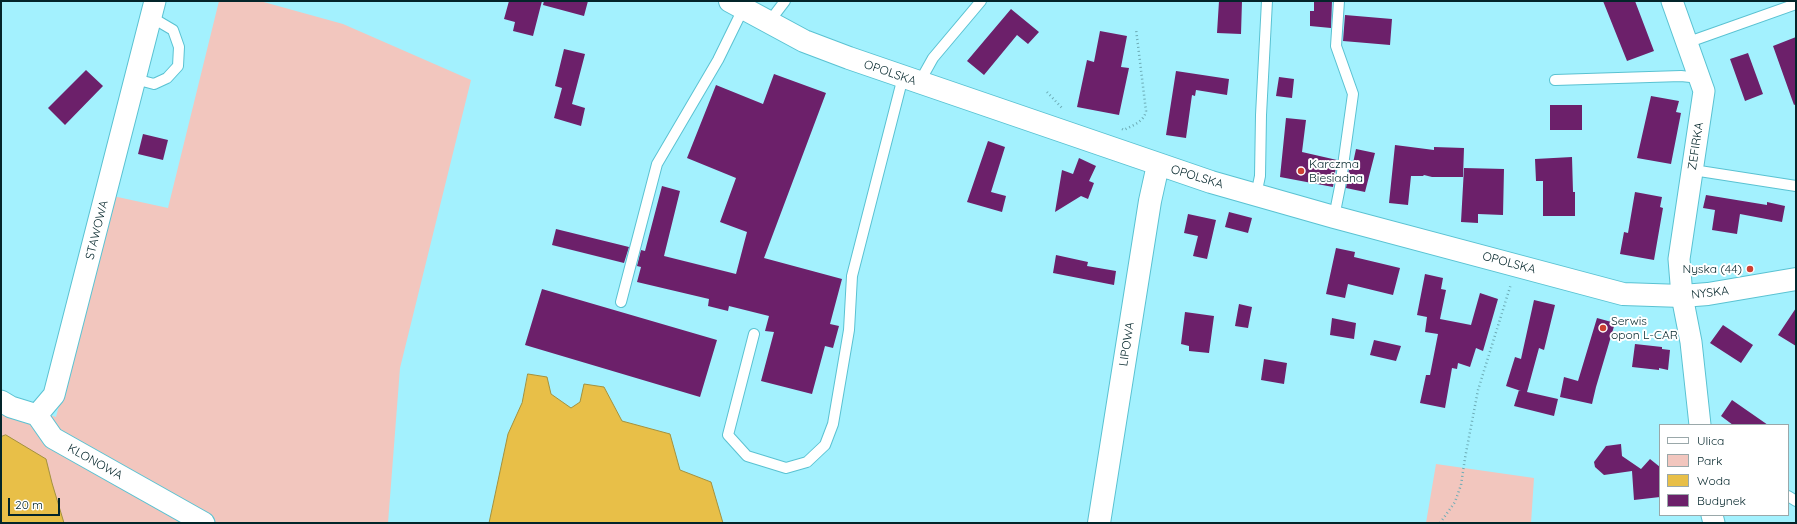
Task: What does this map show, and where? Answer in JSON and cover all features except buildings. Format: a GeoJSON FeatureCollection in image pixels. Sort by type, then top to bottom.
{"type":"FeatureCollection","features":[{"type":"Feature","properties":{"kind":"street","name":"ZEFIRKA"},"geometry":{"type":"LineString","coordinates":[[1672,1],[1704,91],[1679,260],[1682,296]]}},
{"type":"Feature","properties":{"kind":"street","name":"OPOLSKA"},"geometry":{"type":"LineString","coordinates":[[736,5],[804,41],[911,80],[1158,165],[1334,217],[1623,294],[1682,296]]}},
{"type":"Feature","properties":{"kind":"street","name":"STAWOWA"},"geometry":{"type":"LineString","coordinates":[[37,415],[54,395],[153,9]]}},
{"type":"Feature","properties":{"kind":"street","name":"LIPOWA"},"geometry":{"type":"LineString","coordinates":[[1099,523],[1150,201],[1158,165]]}},
{"type":"Feature","properties":{"kind":"street","name":"NYSKA"},"geometry":{"type":"LineString","coordinates":[[1700,424],[1691,342],[1682,296],[1708,294],[1796,279]]}},
{"type":"Feature","properties":{"kind":"street"},"geometry":{"type":"LineString","coordinates":[[1,402],[11,407],[37,415]]}},
{"type":"Feature","properties":{"kind":"street","name":"KLONOWA"},"geometry":{"type":"LineString","coordinates":[[37,415],[53,438],[204,523]]}},
{"type":"Feature","properties":{"kind":"lane"},"geometry":{"type":"LineString","coordinates":[[769,22],[785,1]]}},
{"type":"Feature","properties":{"kind":"lane"},"geometry":{"type":"LineString","coordinates":[[754,334],[728,435],[747,456],[786,468],[807,462],[825,445],[833,424],[849,330],[852,276],[911,80],[933,58],[981,1]]}},
{"type":"Feature","properties":{"kind":"lane"},"geometry":{"type":"LineString","coordinates":[[1256,195],[1261,162],[1260,116],[1267,1]]}},
{"type":"Feature","properties":{"kind":"lane"},"geometry":{"type":"LineString","coordinates":[[1334,217],[1340,187],[1353,94],[1336,46],[1339,1]]}},
{"type":"Feature","properties":{"kind":"lane"},"geometry":{"type":"LineString","coordinates":[[1686,43],[1796,4]]}},
{"type":"Feature","properties":{"kind":"lane"},"geometry":{"type":"LineString","coordinates":[[621,302],[657,164],[718,60],[736,5]]}},
{"type":"Feature","properties":{"kind":"lane"},"geometry":{"type":"LineString","coordinates":[[135,79],[154,84],[167,78],[178,66],[179,47],[173,30],[153,9]]}},
{"type":"Feature","properties":{"kind":"lane"},"geometry":{"type":"LineString","coordinates":[[1555,80],[1681,76],[1700,78]]}},
{"type":"Feature","properties":{"kind":"lane"},"geometry":{"type":"LineString","coordinates":[[1693,170],[1796,186]]}},
{"type":"Feature","properties":{"kind":"path"},"geometry":{"type":"LineString","coordinates":[[1118,128],[1124,130],[1140,122],[1145,117],[1146,111],[1136,29]]}},
{"type":"Feature","properties":{"kind":"path"},"geometry":{"type":"LineString","coordinates":[[1047,92],[1061,108],[1066,111]]}},
{"type":"Feature","properties":{"kind":"path"},"geometry":{"type":"LineString","coordinates":[[1440,523],[1454,502],[1461,485],[1478,390],[1517,265]]}},
{"type":"Feature","properties":{"kind":"green space"},"geometry":{"type":"Polygon","coordinates":[[[219,1],[260,1],[343,24],[471,80],[400,368],[388,523],[1,523],[1,389],[42,412],[56,417],[113,196],[168,208],[219,1]]]}},
{"type":"Feature","properties":{"kind":"green space"},"geometry":{"type":"Polygon","coordinates":[[[1436,464],[1534,478],[1531,523],[1426,523],[1436,464]]]}},
{"type":"Feature","properties":{"kind":"water"},"geometry":{"type":"Polygon","coordinates":[[[528,374],[547,377],[551,394],[571,408],[580,402],[584,384],[604,387],[622,421],[670,434],[680,470],[711,482],[723,523],[489,523],[508,434],[522,403],[528,374]]]}},
{"type":"Feature","properties":{"kind":"water"},"geometry":{"type":"Polygon","coordinates":[[[6,435],[46,459],[64,523],[1,523],[1,437],[6,435]]]}},
{"type":"Feature","properties":{"kind":"place","name":"Karczma Biesiadna"},"geometry":{"type":"Point","coordinates":[1301,171]}},
{"type":"Feature","properties":{"kind":"place","name":"Nyska (44)"},"geometry":{"type":"Point","coordinates":[1750,269]}},
{"type":"Feature","properties":{"kind":"place","name":"Serwis opon L-CAR"},"geometry":{"type":"Point","coordinates":[1603,328]}}]}
